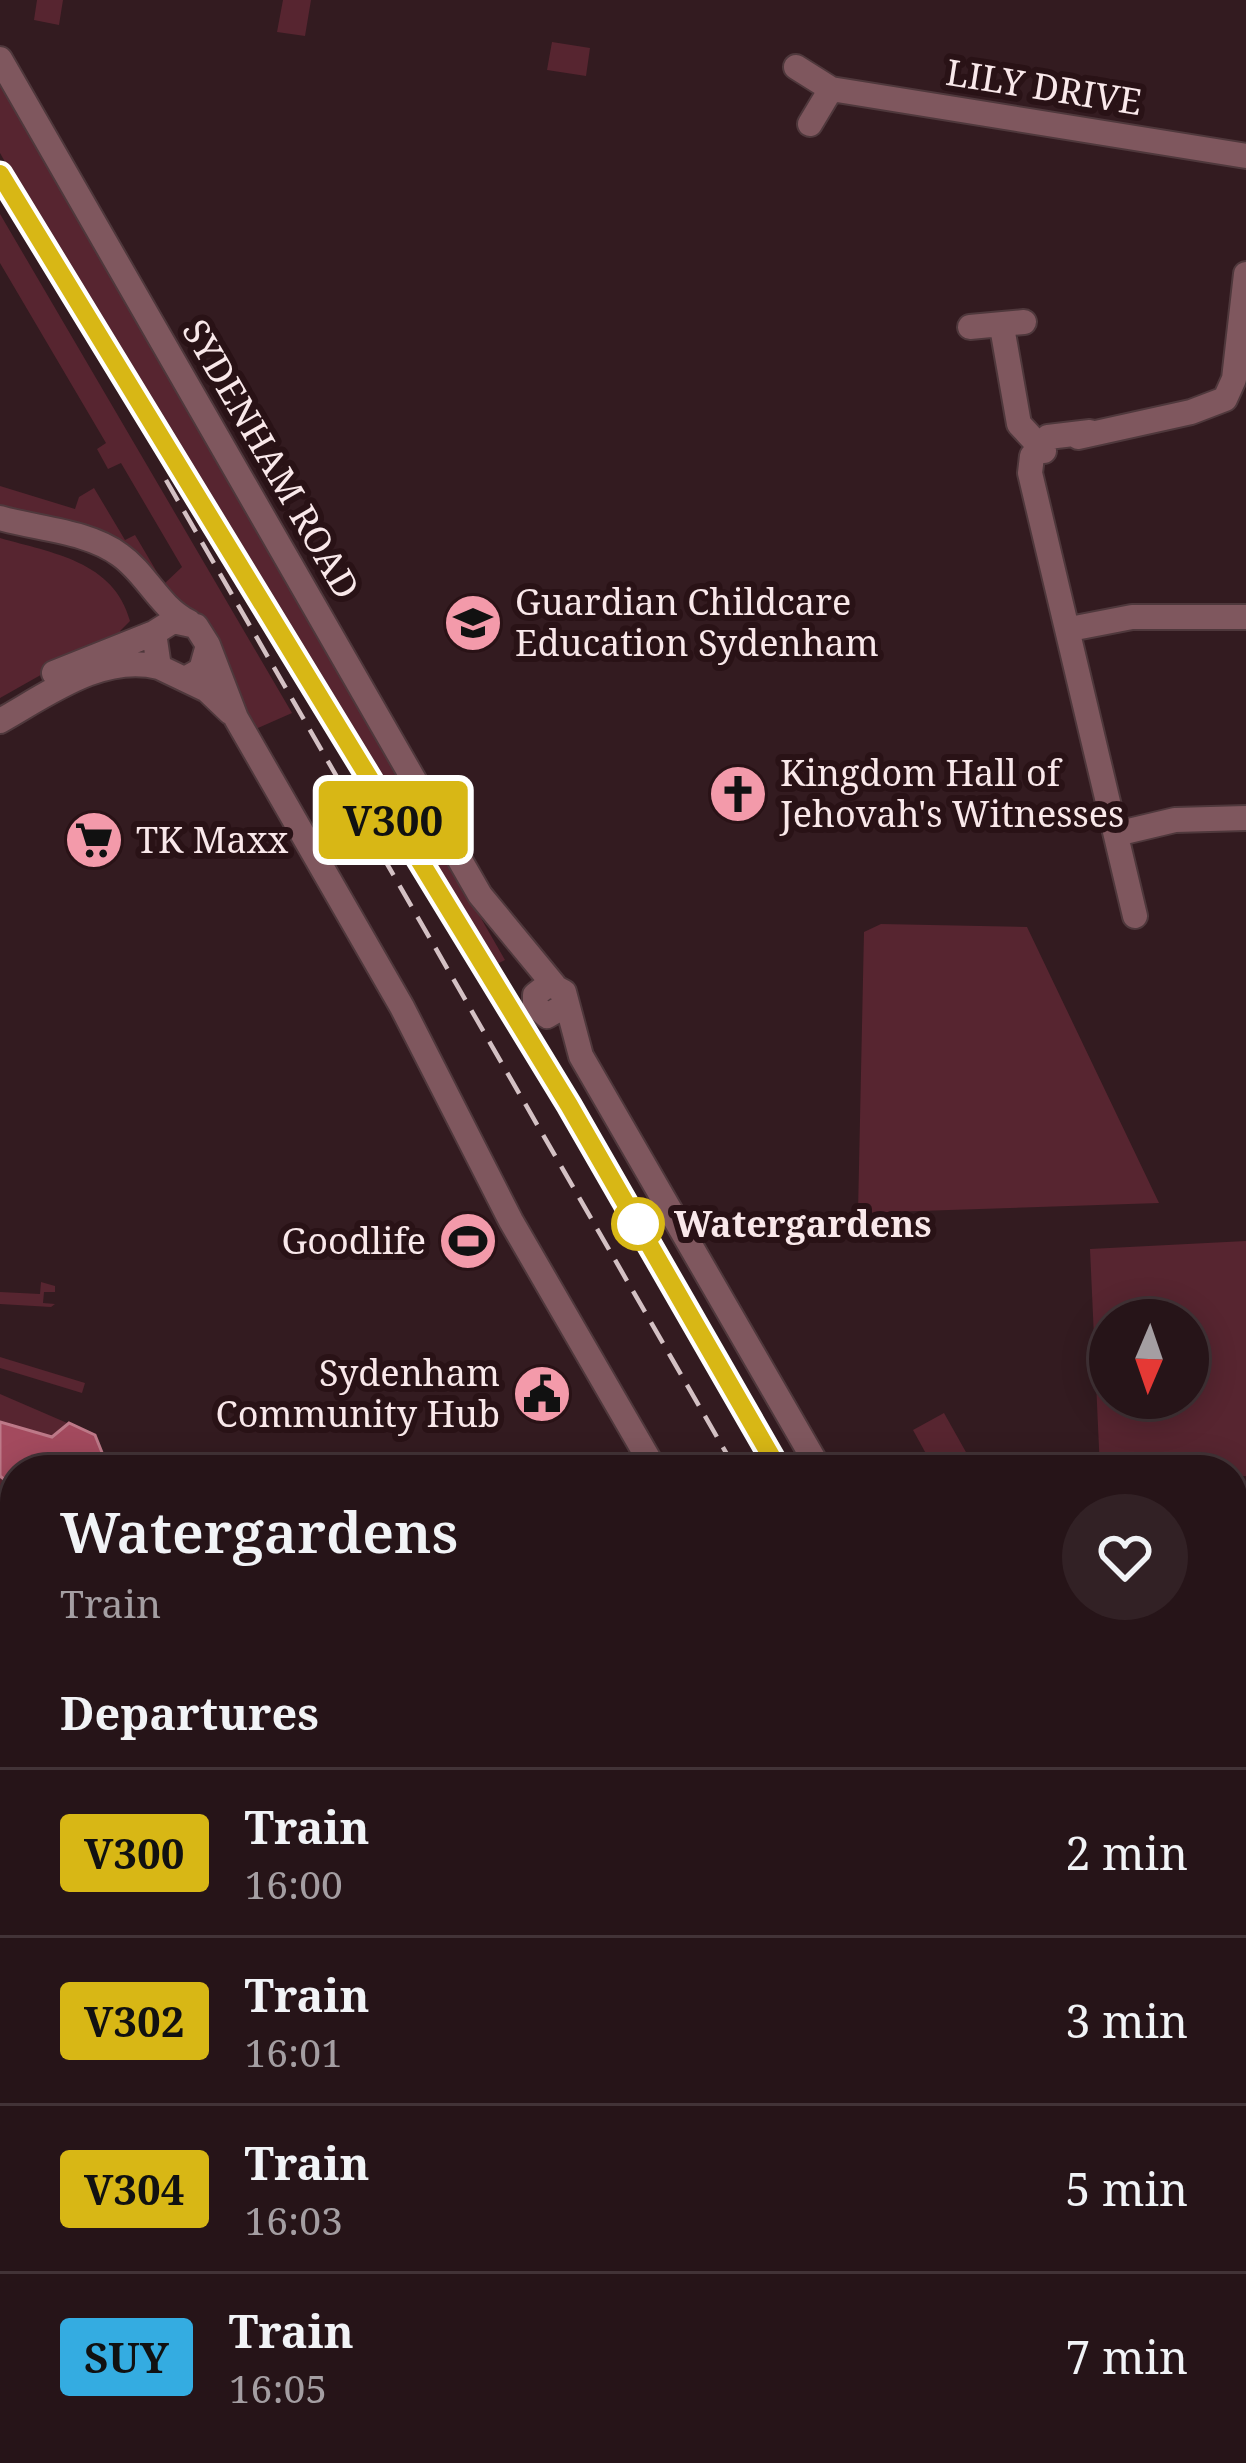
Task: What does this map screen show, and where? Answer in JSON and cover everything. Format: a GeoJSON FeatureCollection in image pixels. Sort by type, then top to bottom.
{"type":"FeatureCollection","features":[{"type":"Feature","properties":{"kind":"street","name":"SYDENHAM ROAD"},"geometry":{"type":"LineString","coordinates":[[0,59],[480,895],[498,941],[550,1000],[577,1080],[811,1455]]}},
{"type":"Feature","properties":{"kind":"street","name":"LILY DRIVE"},"geometry":{"type":"LineString","coordinates":[[796,68],[831,89],[1246,156]]}},
{"type":"Feature","properties":{"kind":"street"},"geometry":{"type":"LineString","coordinates":[[810,124],[831,89]]}},
{"type":"Feature","properties":{"kind":"street"},"geometry":{"type":"LineString","coordinates":[[1135,916],[1030,473],[1048,437],[1167,414],[1216,394],[1243,300]]}},
{"type":"Feature","properties":{"kind":"street"},"geometry":{"type":"LineString","coordinates":[[970,327],[1013,325],[1019,424],[1041,448]]}},
{"type":"Feature","properties":{"kind":"street"},"geometry":{"type":"LineString","coordinates":[[0,518],[90,540],[120,555],[171,613],[189,622],[208,645],[236,718],[445,1088],[488,1152],[663,1455]]}},
{"type":"Feature","properties":{"kind":"street"},"geometry":{"type":"LineString","coordinates":[[135,574],[155,632],[159,668]]}},
{"type":"Feature","properties":{"kind":"street"},"geometry":{"type":"LineString","coordinates":[[1070,629],[1132,617],[1246,617]]}},
{"type":"Feature","properties":{"kind":"street"},"geometry":{"type":"LineString","coordinates":[[0,704],[88,655],[173,621],[189,622]]}},
{"type":"Feature","properties":{"kind":"street"},"geometry":{"type":"LineString","coordinates":[[187,678],[201,670],[208,645]]}},
{"type":"Feature","properties":{"kind":"street"},"geometry":{"type":"LineString","coordinates":[[0,721],[103,668],[139,663],[187,678],[236,718]]}},
{"type":"Feature","properties":{"kind":"street"},"geometry":{"type":"LineString","coordinates":[[1116,834],[1175,820],[1246,818]]}},
{"type":"Feature","properties":{"kind":"street"},"geometry":{"type":"LineString","coordinates":[[445,1088],[476,1158],[646,1455]]}},
{"type":"Feature","properties":{"kind":"street","name":"SYDENHAM ROAD"},"geometry":{"type":"LineString","coordinates":[[685,1251],[793,1455]]}},
{"type":"Feature","properties":{"kind":"shaded area"},"geometry":{"type":"Polygon","coordinates":[[[37,0],[63,0],[59,25],[34,20],[37,0]]]}},
{"type":"Feature","properties":{"kind":"shaded area"},"geometry":{"type":"Polygon","coordinates":[[[283,0],[311,0],[305,36],[277,32],[283,0]]]}},
{"type":"Feature","properties":{"kind":"shaded area"},"geometry":{"type":"Polygon","coordinates":[[[552,42],[590,48],[586,76],[547,70],[552,42]]]}},
{"type":"Feature","properties":{"kind":"shaded area"},"geometry":{"type":"Polygon","coordinates":[[[0,83],[505,960],[493,966],[126,374],[0,153],[0,83]]]}},
{"type":"Feature","properties":{"kind":"shaded area"},"geometry":{"type":"Polygon","coordinates":[[[0,214],[292,713],[251,731],[224,669],[87,532],[0,506],[0,486],[75,509],[79,497],[94,488],[125,540],[135,535],[164,584],[182,567],[121,463],[108,469],[97,449],[106,443],[0,263],[0,214]]]}},
{"type":"Feature","properties":{"kind":"shaded area"},"geometry":{"type":"Polygon","coordinates":[[[0,538],[60,555],[96,572],[122,601],[130,621],[120,631],[123,639],[76,655],[0,698],[0,538]]]}},
{"type":"Feature","properties":{"kind":"shaded area"},"geometry":{"type":"Polygon","coordinates":[[[881,924],[1027,927],[1159,1203],[858,1213],[864,932],[881,924]]]}},
{"type":"Feature","properties":{"kind":"shaded area"},"geometry":{"type":"Polygon","coordinates":[[[1246,1241],[1246,1455],[1099,1455],[1098,1419],[1209,1419],[1209,1299],[1092,1299],[1090,1249],[1246,1241]]]}},
{"type":"Feature","properties":{"kind":"shaded area"},"geometry":{"type":"Polygon","coordinates":[[[41,1282],[55,1286],[55,1292],[44,1292],[43,1303],[55,1304],[51,1307],[0,1304],[0,1292],[40,1294],[41,1282]]]}},
{"type":"Feature","properties":{"kind":"shaded area"},"geometry":{"type":"Polygon","coordinates":[[[0,1357],[85,1383],[82,1393],[0,1368],[0,1357]]]}},
{"type":"Feature","properties":{"kind":"shaded area"},"geometry":{"type":"Polygon","coordinates":[[[0,1394],[95,1435],[103,1455],[0,1455],[0,1394]]]}},
{"type":"Feature","properties":{"kind":"shaded area"},"geometry":{"type":"Polygon","coordinates":[[[944,1413],[968,1455],[927,1455],[913,1430],[944,1413]]]}},
{"type":"Feature","properties":{"kind":"shaded area"},"geometry":{"type":"Polygon","coordinates":[[[0,1422],[52,1437],[69,1423],[95,1435],[103,1455],[0,1455],[0,1422]]]}},
{"type":"Feature","properties":{"kind":"railway"},"geometry":{"type":"LineString","coordinates":[[0,174],[569,1105],[770,1455]]}},
{"type":"Feature","properties":{"kind":"railway"},"geometry":{"type":"LineString","coordinates":[[166,480],[727,1455]]}},
{"type":"Feature","properties":{"kind":"train","name":"V300"},"geometry":{"type":"LineString","coordinates":[[0,174],[569,1105],[770,1455]]}},
{"type":"Feature","properties":{"kind":"place","name":"Guardian Childcare Education Sydenham"},"geometry":{"type":"Point","coordinates":[473,623]}},
{"type":"Feature","properties":{"kind":"place","name":"Kingdom Hall of Jehovah's Witnesses"},"geometry":{"type":"Point","coordinates":[738,794]}},
{"type":"Feature","properties":{"kind":"place","name":"TK Maxx"},"geometry":{"type":"Point","coordinates":[94,840]}},
{"type":"Feature","properties":{"kind":"place","name":"Watergardens"},"geometry":{"type":"Point","coordinates":[638,1224]}},
{"type":"Feature","properties":{"kind":"place","name":"Goodlife"},"geometry":{"type":"Point","coordinates":[468,1241]}},
{"type":"Feature","properties":{"kind":"place","name":"Sydenham Community Hub"},"geometry":{"type":"Point","coordinates":[542,1394]}}]}
